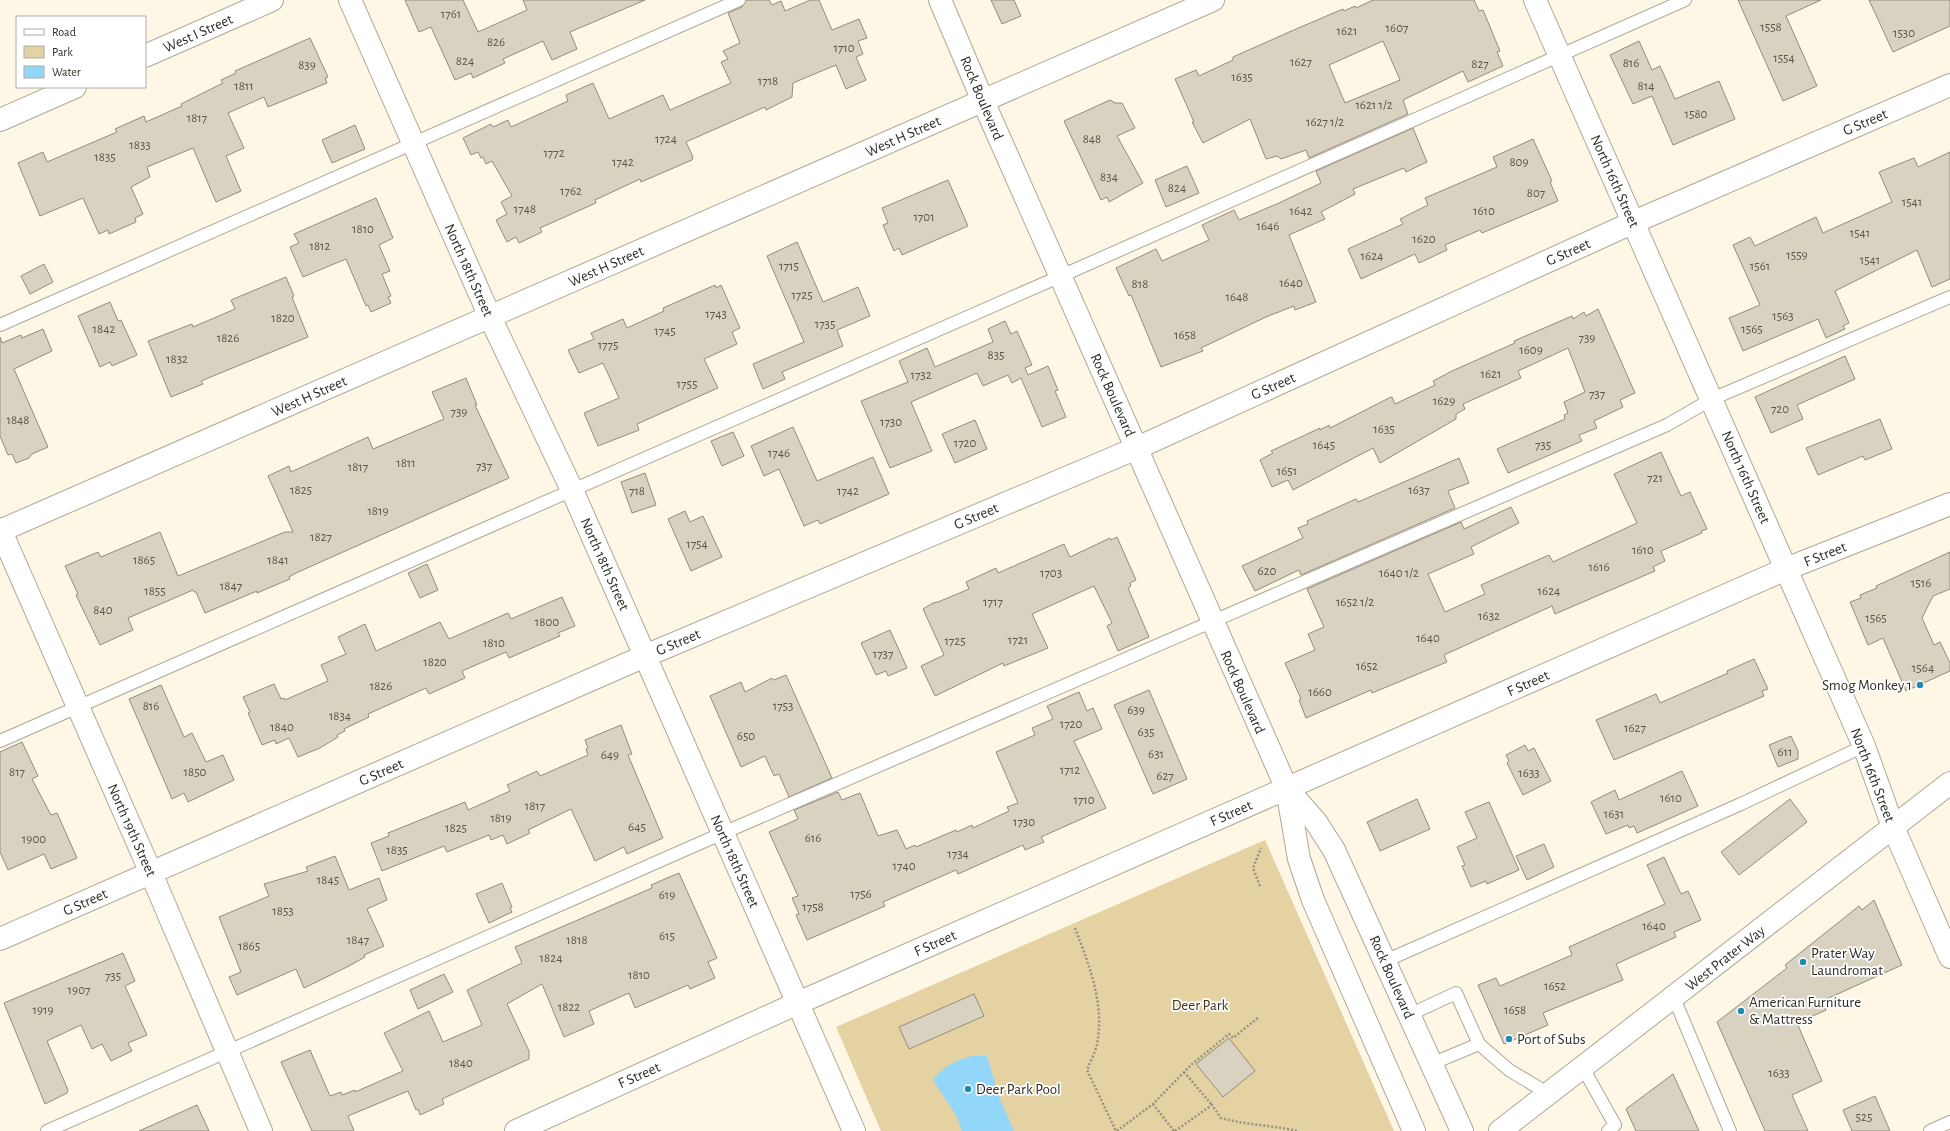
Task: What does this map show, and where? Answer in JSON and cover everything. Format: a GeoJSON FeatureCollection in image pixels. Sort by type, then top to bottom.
{"type":"FeatureCollection","features":[{"type":"Feature","properties":{"kind":"street","name":"West I Street"},"geometry":{"type":"LineString","coordinates":[[146,56],[272,0]]}},
{"type":"Feature","properties":{"kind":"street","name":"North 18th Street"},"geometry":{"type":"LineString","coordinates":[[350,0],[490,317],[572,490],[854,1131]]}},
{"type":"Feature","properties":{"kind":"street","name":"Rock Boulevard"},"geometry":{"type":"LineString","coordinates":[[940,0],[983,101],[1062,276],[1212,623],[1287,789],[1298,859],[1313,900],[1414,1131]]}},
{"type":"Feature","properties":{"kind":"street","name":"West H Street"},"geometry":{"type":"LineString","coordinates":[[0,531],[1213,0]]}},
{"type":"Feature","properties":{"kind":"street","name":"North 16th Street"},"geometry":{"type":"LineString","coordinates":[[1535,0],[1864,746],[1893,827],[1948,949]]}},
{"type":"Feature","properties":{"kind":"street","name":"G Street"},"geometry":{"type":"LineString","coordinates":[[0,939],[645,656],[1137,448],[1634,222],[1950,86]]}},
{"type":"Feature","properties":{"kind":"street"},"geometry":{"type":"LineString","coordinates":[[0,120],[73,88]]}},
{"type":"Feature","properties":{"kind":"street","name":"F Street"},"geometry":{"type":"LineString","coordinates":[[516,1131],[798,1003],[1786,569],[1950,504]]}},
{"type":"Feature","properties":{"kind":"street","name":"North 19th Street"},"geometry":{"type":"LineString","coordinates":[[0,531],[151,873],[261,1131]]}},
{"type":"Feature","properties":{"kind":"street","name":"West Prater Way"},"geometry":{"type":"LineString","coordinates":[[1500,1131],[1950,784]]}},
{"type":"Feature","properties":{"kind":"street","name":"Rock Boulevard"},"geometry":{"type":"LineString","coordinates":[[1287,789],[1316,822],[1334,850],[1462,1131]]}},
{"type":"Feature","properties":{"kind":"lane"},"geometry":{"type":"LineString","coordinates":[[0,325],[739,0]]}},
{"type":"Feature","properties":{"kind":"lane"},"geometry":{"type":"LineString","coordinates":[[0,741],[1062,276],[1685,0]]}},
{"type":"Feature","properties":{"kind":"lane"},"geometry":{"type":"LineString","coordinates":[[47,1131],[723,833],[1212,623],[1667,425],[1712,399],[1950,297]]}},
{"type":"Feature","properties":{"kind":"lane"},"geometry":{"type":"LineString","coordinates":[[1385,961],[1741,804],[1864,746]]}},
{"type":"Feature","properties":{"kind":"lane"},"geometry":{"type":"LineString","coordinates":[[1409,1014],[1456,993],[1479,1044],[1509,1070],[1549,1094]]}},
{"type":"Feature","properties":{"kind":"lane"},"geometry":{"type":"LineString","coordinates":[[1674,998],[1730,1131]]}},
{"type":"Feature","properties":{"kind":"lane"},"geometry":{"type":"LineString","coordinates":[[1431,1064],[1479,1044]]}},
{"type":"Feature","properties":{"kind":"lane"},"geometry":{"type":"LineString","coordinates":[[1583,1068],[1615,1125],[1608,1131]]}},
{"type":"Feature","properties":{"kind":"lane"},"geometry":{"type":"LineString","coordinates":[[1930,1131],[1950,1122]]}},
{"type":"Feature","properties":{"kind":"path"},"geometry":{"type":"LineString","coordinates":[[1260,886],[1252,868],[1261,848]]}},
{"type":"Feature","properties":{"kind":"path"},"geometry":{"type":"LineString","coordinates":[[1075,928],[1092,972],[1099,1016],[1096,1045],[1087,1070],[1116,1131],[1153,1104],[1184,1072],[1229,1034],[1233,1038],[1259,1017]]}},
{"type":"Feature","properties":{"kind":"path"},"geometry":{"type":"LineString","coordinates":[[1184,1072],[1221,1118],[1241,1123],[1277,1126],[1297,1131]]}},
{"type":"Feature","properties":{"kind":"path"},"geometry":{"type":"LineString","coordinates":[[1153,1104],[1174,1131],[1212,1105]]}},
{"type":"Feature","properties":{"kind":"green space","name":"Deer Park"},"geometry":{"type":"Polygon","coordinates":[[[1265,840],[1394,1131],[881,1131],[836,1027],[1265,840]]]}},
{"type":"Feature","properties":{"kind":"water","name":"Deer Park Pool"},"geometry":{"type":"Polygon","coordinates":[[[972,1056],[987,1056],[1000,1099],[1014,1131],[962,1131],[956,1115],[933,1080],[941,1071],[951,1064],[972,1056]]]}},
{"type":"Feature","properties":{"kind":"building"},"geometry":{"type":"Polygon","coordinates":[[[405,0],[463,0],[478,32],[527,10],[523,0],[645,0],[570,32],[577,49],[552,60],[543,41],[503,59],[505,63],[473,78],[471,73],[455,80],[431,27],[419,32],[405,0]]]}},
{"type":"Feature","properties":{"kind":"building"},"geometry":{"type":"Polygon","coordinates":[[[746,0],[769,0],[772,5],[781,1],[785,11],[810,0],[819,0],[832,30],[859,19],[867,38],[858,41],[863,54],[856,57],[866,80],[846,89],[836,65],[793,83],[792,97],[766,110],[765,107],[686,142],[693,157],[692,160],[641,182],[640,179],[595,200],[596,203],[540,228],[542,232],[519,243],[516,237],[507,242],[496,220],[507,214],[501,202],[512,196],[492,161],[486,164],[483,157],[481,158],[478,152],[471,155],[463,138],[491,124],[493,127],[508,120],[511,127],[568,101],[566,95],[593,83],[609,119],[663,95],[670,110],[731,83],[721,62],[728,59],[723,51],[740,43],[728,13],[742,7],[746,0]]]}},
{"type":"Feature","properties":{"kind":"building"},"geometry":{"type":"Polygon","coordinates":[[[991,0],[1014,0],[1021,16],[1002,24],[991,0]]]}},
{"type":"Feature","properties":{"kind":"building"},"geometry":{"type":"Polygon","coordinates":[[[1373,0],[1474,0],[1479,11],[1483,10],[1500,51],[1497,52],[1503,66],[1468,82],[1463,71],[1403,100],[1408,114],[1309,158],[1306,150],[1281,159],[1277,156],[1266,159],[1250,119],[1203,143],[1192,122],[1194,122],[1175,79],[1196,70],[1199,76],[1233,60],[1233,57],[1296,29],[1343,9],[1344,11],[1355,6],[1356,8],[1373,0]],[[1383,41],[1329,65],[1345,103],[1400,80],[1383,41]]]}},
{"type":"Feature","properties":{"kind":"building"},"geometry":{"type":"Polygon","coordinates":[[[1738,0],[1821,0],[1786,16],[1817,86],[1783,101],[1738,0]]]}},
{"type":"Feature","properties":{"kind":"building"},"geometry":{"type":"Polygon","coordinates":[[[1869,0],[1950,0],[1950,26],[1893,52],[1869,0]]]}},
{"type":"Feature","properties":{"kind":"building"},"geometry":{"type":"Polygon","coordinates":[[[310,38],[328,77],[325,78],[327,83],[268,107],[264,97],[228,113],[244,148],[226,156],[241,191],[216,202],[193,148],[147,167],[150,177],[131,187],[143,214],[135,218],[136,222],[109,234],[108,230],[99,234],[83,198],[40,216],[18,163],[43,152],[47,162],[117,132],[115,129],[144,116],[146,122],[182,106],[181,104],[223,83],[221,80],[236,73],[235,71],[310,38]]]}},
{"type":"Feature","properties":{"kind":"building"},"geometry":{"type":"Polygon","coordinates":[[[1639,41],[1652,70],[1660,66],[1675,99],[1719,81],[1735,119],[1673,145],[1652,96],[1633,104],[1610,55],[1639,41]]]}},
{"type":"Feature","properties":{"kind":"building"},"geometry":{"type":"Polygon","coordinates":[[[1110,100],[1115,103],[1122,103],[1135,128],[1117,136],[1143,183],[1109,202],[1107,197],[1101,200],[1064,121],[1110,100]]]}},
{"type":"Feature","properties":{"kind":"building"},"geometry":{"type":"Polygon","coordinates":[[[355,125],[365,149],[332,163],[322,140],[355,125]]]}},
{"type":"Feature","properties":{"kind":"building"},"geometry":{"type":"Polygon","coordinates":[[[1413,128],[1427,162],[1406,172],[1404,168],[1353,189],[1355,194],[1321,212],[1325,219],[1289,235],[1316,302],[1295,310],[1294,306],[1266,317],[1201,348],[1203,351],[1161,367],[1131,295],[1129,296],[1116,268],[1156,249],[1162,261],[1209,240],[1202,225],[1234,210],[1239,220],[1279,203],[1321,183],[1316,171],[1413,128]]]}},
{"type":"Feature","properties":{"kind":"building"},"geometry":{"type":"Polygon","coordinates":[[[1533,139],[1552,181],[1550,182],[1558,201],[1482,233],[1480,230],[1445,245],[1447,250],[1419,263],[1415,254],[1361,279],[1348,249],[1403,224],[1400,219],[1428,205],[1425,198],[1497,167],[1493,157],[1533,139]]]}},
{"type":"Feature","properties":{"kind":"building"},"geometry":{"type":"Polygon","coordinates":[[[1950,152],[1950,279],[1932,287],[1917,250],[1835,291],[1849,323],[1843,326],[1845,329],[1826,338],[1818,319],[1743,351],[1729,318],[1760,305],[1733,245],[1750,237],[1755,246],[1816,217],[1823,233],[1892,202],[1879,172],[1914,158],[1918,167],[1950,152]]]}},
{"type":"Feature","properties":{"kind":"building"},"geometry":{"type":"Polygon","coordinates":[[[1187,166],[1199,193],[1166,207],[1155,180],[1187,166]]]}},
{"type":"Feature","properties":{"kind":"building"},"geometry":{"type":"Polygon","coordinates":[[[948,180],[968,226],[902,255],[899,248],[894,251],[883,225],[888,223],[882,208],[948,180]]]}},
{"type":"Feature","properties":{"kind":"building"},"geometry":{"type":"Polygon","coordinates":[[[376,198],[393,238],[379,245],[390,271],[382,274],[391,296],[388,297],[391,303],[371,312],[368,305],[366,306],[346,259],[303,277],[290,247],[299,243],[294,234],[376,198]]]}},
{"type":"Feature","properties":{"kind":"building"},"geometry":{"type":"Polygon","coordinates":[[[797,242],[823,302],[858,287],[870,316],[837,330],[843,346],[782,372],[785,379],[763,389],[753,364],[804,342],[767,256],[797,242]]]}},
{"type":"Feature","properties":{"kind":"building"},"geometry":{"type":"Polygon","coordinates":[[[44,264],[53,282],[30,294],[21,276],[44,264]]]}},
{"type":"Feature","properties":{"kind":"building"},"geometry":{"type":"Polygon","coordinates":[[[286,277],[294,296],[292,297],[308,337],[201,381],[203,384],[171,397],[148,341],[192,324],[193,327],[235,309],[231,300],[286,277]]]}},
{"type":"Feature","properties":{"kind":"building"},"geometry":{"type":"Polygon","coordinates":[[[715,285],[716,288],[721,285],[740,328],[732,332],[737,344],[704,359],[718,388],[637,424],[639,430],[598,446],[584,413],[619,398],[603,363],[579,373],[568,350],[594,339],[591,333],[623,319],[627,328],[664,311],[663,308],[715,285]]]}},
{"type":"Feature","properties":{"kind":"building"},"geometry":{"type":"Polygon","coordinates":[[[110,302],[118,321],[121,320],[137,355],[112,366],[110,362],[100,367],[78,316],[110,302]]]}},
{"type":"Feature","properties":{"kind":"building"},"geometry":{"type":"Polygon","coordinates":[[[1598,309],[1635,393],[1620,400],[1623,407],[1594,421],[1597,428],[1579,435],[1582,441],[1508,473],[1497,449],[1565,419],[1564,415],[1568,413],[1564,402],[1585,392],[1568,348],[1518,371],[1521,378],[1463,404],[1465,409],[1456,414],[1456,419],[1380,463],[1373,448],[1293,490],[1288,480],[1272,487],[1260,460],[1273,453],[1271,451],[1320,428],[1320,430],[1329,425],[1330,428],[1389,398],[1392,397],[1395,404],[1435,385],[1433,381],[1515,343],[1514,341],[1572,316],[1573,319],[1584,312],[1586,316],[1598,309]]]}},
{"type":"Feature","properties":{"kind":"building"},"geometry":{"type":"Polygon","coordinates":[[[1005,321],[1011,334],[1017,331],[1032,365],[1025,368],[1028,375],[1048,366],[1058,390],[1055,391],[1066,417],[1042,427],[1021,378],[1012,383],[1008,375],[983,386],[977,373],[911,402],[932,451],[890,468],[861,401],[908,382],[899,361],[927,348],[935,367],[993,342],[988,329],[1005,321]]]}},
{"type":"Feature","properties":{"kind":"building"},"geometry":{"type":"Polygon","coordinates":[[[43,329],[52,351],[14,369],[48,447],[32,454],[29,458],[16,463],[12,454],[8,455],[0,436],[0,337],[2,343],[21,335],[22,338],[43,329]]]}},
{"type":"Feature","properties":{"kind":"building"},"geometry":{"type":"Polygon","coordinates":[[[1845,356],[1855,379],[1797,405],[1803,419],[1771,433],[1755,397],[1845,356]]]}},
{"type":"Feature","properties":{"kind":"building"},"geometry":{"type":"Polygon","coordinates":[[[466,378],[477,405],[475,405],[509,478],[296,573],[289,577],[290,579],[205,613],[196,592],[193,590],[128,618],[133,630],[100,645],[76,595],[78,594],[65,566],[98,552],[101,557],[160,532],[178,576],[285,532],[293,532],[268,476],[289,466],[291,472],[368,437],[373,449],[444,419],[432,392],[466,378]]]}},
{"type":"Feature","properties":{"kind":"building"},"geometry":{"type":"Polygon","coordinates":[[[1880,419],[1892,449],[1865,460],[1863,456],[1818,475],[1806,448],[1880,419]]]}},
{"type":"Feature","properties":{"kind":"building"},"geometry":{"type":"Polygon","coordinates":[[[975,420],[987,449],[955,463],[942,434],[975,420]]]}},
{"type":"Feature","properties":{"kind":"building"},"geometry":{"type":"Polygon","coordinates":[[[793,427],[817,481],[873,457],[889,494],[820,524],[818,520],[804,526],[779,469],[764,476],[751,446],[793,427]]]}},
{"type":"Feature","properties":{"kind":"building"},"geometry":{"type":"Polygon","coordinates":[[[733,432],[744,456],[722,466],[711,441],[733,432]]]}},
{"type":"Feature","properties":{"kind":"building"},"geometry":{"type":"Polygon","coordinates":[[[1661,452],[1681,496],[1690,492],[1707,529],[1701,531],[1702,533],[1661,551],[1665,561],[1653,567],[1655,571],[1555,614],[1552,606],[1444,655],[1447,662],[1372,693],[1371,690],[1306,718],[1299,700],[1301,699],[1285,663],[1315,650],[1308,634],[1324,627],[1307,589],[1461,522],[1464,529],[1511,507],[1519,523],[1471,547],[1474,554],[1428,574],[1445,612],[1485,594],[1481,585],[1549,555],[1553,562],[1637,523],[1614,474],[1661,452]]]}},
{"type":"Feature","properties":{"kind":"building"},"geometry":{"type":"Polygon","coordinates":[[[1459,458],[1469,483],[1448,491],[1455,508],[1301,575],[1299,570],[1255,591],[1242,566],[1303,538],[1298,528],[1308,524],[1307,521],[1356,499],[1358,502],[1459,458]]]}},
{"type":"Feature","properties":{"kind":"building"},"geometry":{"type":"Polygon","coordinates":[[[645,473],[656,505],[632,513],[621,482],[645,473]]]}},
{"type":"Feature","properties":{"kind":"building"},"geometry":{"type":"Polygon","coordinates":[[[685,511],[690,522],[703,516],[722,557],[691,571],[668,519],[685,511]]]}},
{"type":"Feature","properties":{"kind":"building"},"geometry":{"type":"Polygon","coordinates":[[[1117,537],[1136,580],[1130,583],[1131,586],[1128,588],[1149,637],[1118,651],[1107,626],[1112,623],[1094,586],[1032,614],[1048,648],[1004,666],[1003,663],[935,696],[921,666],[944,655],[923,609],[933,603],[969,589],[966,582],[996,568],[998,573],[1064,544],[1070,557],[1110,538],[1111,540],[1117,537]]]}},
{"type":"Feature","properties":{"kind":"building"},"geometry":{"type":"Polygon","coordinates":[[[1950,552],[1950,589],[1933,596],[1922,618],[1934,645],[1940,642],[1950,663],[1950,671],[1906,691],[1883,638],[1868,645],[1850,602],[1861,598],[1860,595],[1877,588],[1876,586],[1950,552]]]}},
{"type":"Feature","properties":{"kind":"building"},"geometry":{"type":"Polygon","coordinates":[[[427,564],[438,590],[420,598],[408,573],[427,564]]]}},
{"type":"Feature","properties":{"kind":"building"},"geometry":{"type":"Polygon","coordinates":[[[562,597],[575,626],[558,633],[560,636],[509,658],[506,652],[462,671],[465,678],[429,694],[426,688],[368,714],[369,717],[344,729],[345,731],[337,735],[338,737],[320,748],[298,757],[289,738],[276,744],[275,740],[262,745],[248,713],[250,712],[243,697],[274,684],[281,699],[284,698],[285,700],[328,681],[321,665],[346,654],[338,637],[365,624],[376,651],[440,622],[449,639],[508,613],[511,619],[562,597]]]}},
{"type":"Feature","properties":{"kind":"building"},"geometry":{"type":"Polygon","coordinates":[[[890,630],[907,668],[888,676],[886,671],[876,675],[861,643],[890,630]]]}},
{"type":"Feature","properties":{"kind":"building"},"geometry":{"type":"Polygon","coordinates":[[[1754,659],[1768,689],[1762,691],[1764,696],[1614,760],[1596,720],[1656,694],[1660,703],[1728,673],[1727,671],[1754,659]]]}},
{"type":"Feature","properties":{"kind":"building"},"geometry":{"type":"Polygon","coordinates":[[[786,675],[832,778],[789,797],[779,774],[774,776],[765,756],[741,767],[710,696],[741,682],[745,692],[772,678],[774,680],[786,675]]]}},
{"type":"Feature","properties":{"kind":"building"},"geometry":{"type":"Polygon","coordinates":[[[161,685],[184,737],[192,733],[206,762],[223,755],[234,780],[188,802],[184,793],[172,799],[129,699],[161,685]]]}},
{"type":"Feature","properties":{"kind":"building"},"geometry":{"type":"Polygon","coordinates":[[[1149,690],[1187,779],[1153,794],[1114,705],[1149,690]]]}},
{"type":"Feature","properties":{"kind":"building"},"geometry":{"type":"Polygon","coordinates":[[[1079,692],[1087,711],[1093,708],[1102,729],[1074,741],[1106,808],[1041,837],[1044,842],[1025,850],[1023,845],[958,874],[956,870],[883,902],[885,906],[807,940],[796,915],[799,914],[792,898],[798,896],[769,832],[798,819],[794,810],[838,792],[842,800],[860,793],[878,836],[897,830],[906,849],[915,845],[916,847],[956,830],[957,832],[972,825],[973,828],[1009,811],[1007,807],[1018,803],[996,752],[1035,735],[1032,728],[1053,719],[1047,706],[1079,692]]]}},
{"type":"Feature","properties":{"kind":"building"},"geometry":{"type":"Polygon","coordinates":[[[621,725],[632,754],[628,755],[663,838],[627,854],[624,847],[595,861],[571,809],[528,830],[530,833],[507,844],[503,835],[491,840],[489,835],[447,852],[444,846],[382,871],[371,843],[389,836],[388,833],[465,802],[468,810],[510,791],[507,785],[537,771],[540,776],[588,755],[586,749],[588,748],[585,740],[621,725]]]}},
{"type":"Feature","properties":{"kind":"building"},"geometry":{"type":"Polygon","coordinates":[[[1791,736],[1798,751],[1798,759],[1778,767],[1769,745],[1791,736]]]}},
{"type":"Feature","properties":{"kind":"building"},"geometry":{"type":"Polygon","coordinates":[[[22,742],[38,776],[32,779],[51,815],[57,813],[77,858],[51,869],[44,854],[8,870],[0,852],[0,752],[22,742]]]}},
{"type":"Feature","properties":{"kind":"building"},"geometry":{"type":"Polygon","coordinates":[[[1525,745],[1528,751],[1534,748],[1551,781],[1523,795],[1507,763],[1509,761],[1506,755],[1525,745]]]}},
{"type":"Feature","properties":{"kind":"building"},"geometry":{"type":"Polygon","coordinates":[[[1682,771],[1698,806],[1637,833],[1634,826],[1629,828],[1628,825],[1606,834],[1591,802],[1615,790],[1619,800],[1682,771]]]}},
{"type":"Feature","properties":{"kind":"building"},"geometry":{"type":"Polygon","coordinates":[[[1417,799],[1430,829],[1380,851],[1367,822],[1417,799]]]}},
{"type":"Feature","properties":{"kind":"building"},"geometry":{"type":"Polygon","coordinates":[[[1790,799],[1807,822],[1739,875],[1721,852],[1790,799]]]}},
{"type":"Feature","properties":{"kind":"building"},"geometry":{"type":"Polygon","coordinates":[[[1489,802],[1519,870],[1487,884],[1486,881],[1471,887],[1462,866],[1465,865],[1457,847],[1477,838],[1465,812],[1489,802]]]}},
{"type":"Feature","properties":{"kind":"building"},"geometry":{"type":"Polygon","coordinates":[[[1544,844],[1554,867],[1527,880],[1516,856],[1544,844]]]}},
{"type":"Feature","properties":{"kind":"building"},"geometry":{"type":"Polygon","coordinates":[[[335,856],[349,890],[379,878],[387,900],[367,909],[384,946],[364,955],[365,957],[349,966],[304,988],[296,969],[237,995],[229,977],[241,972],[219,917],[269,896],[264,884],[308,871],[306,867],[335,856]]]}},
{"type":"Feature","properties":{"kind":"building"},"geometry":{"type":"Polygon","coordinates":[[[1664,857],[1681,894],[1688,891],[1701,920],[1674,932],[1676,937],[1616,964],[1623,980],[1543,1013],[1548,1025],[1504,1044],[1478,985],[1496,978],[1500,986],[1572,955],[1569,947],[1665,904],[1647,865],[1664,857]]]}},
{"type":"Feature","properties":{"kind":"building"},"geometry":{"type":"Polygon","coordinates":[[[679,873],[717,958],[708,962],[715,978],[690,989],[688,985],[635,1008],[629,993],[589,1011],[594,1024],[564,1037],[542,984],[507,1004],[529,1051],[529,1059],[442,1099],[444,1104],[420,1115],[418,1109],[416,1110],[408,1091],[348,1116],[354,1131],[312,1131],[281,1062],[310,1050],[330,1096],[341,1092],[342,1095],[355,1090],[355,1092],[403,1071],[384,1033],[429,1011],[443,1042],[482,1025],[467,990],[522,963],[515,947],[652,888],[651,885],[679,873]]]}},
{"type":"Feature","properties":{"kind":"building"},"geometry":{"type":"Polygon","coordinates":[[[502,883],[512,907],[510,908],[512,912],[489,923],[476,894],[502,883]]]}},
{"type":"Feature","properties":{"kind":"building"},"geometry":{"type":"Polygon","coordinates":[[[1874,900],[1902,965],[1822,1001],[1826,1010],[1797,1023],[1822,1081],[1792,1095],[1808,1131],[1765,1131],[1717,1022],[1787,968],[1785,965],[1859,906],[1862,910],[1874,900]]]}},
{"type":"Feature","properties":{"kind":"building"},"geometry":{"type":"Polygon","coordinates":[[[123,953],[135,981],[125,986],[147,1035],[128,1043],[132,1051],[111,1061],[102,1044],[92,1049],[81,1025],[47,1041],[68,1090],[67,1093],[45,1104],[4,1003],[123,953]]]}},
{"type":"Feature","properties":{"kind":"building"},"geometry":{"type":"Polygon","coordinates":[[[444,974],[453,992],[418,1009],[410,990],[444,974]]]}},
{"type":"Feature","properties":{"kind":"building"},"geometry":{"type":"Polygon","coordinates":[[[974,994],[984,1016],[909,1049],[899,1027],[974,994]]]}},
{"type":"Feature","properties":{"kind":"building"},"geometry":{"type":"Polygon","coordinates":[[[1229,1038],[1255,1071],[1223,1097],[1196,1064],[1229,1038]]]}},
{"type":"Feature","properties":{"kind":"building"},"geometry":{"type":"Polygon","coordinates":[[[1673,1074],[1699,1131],[1636,1131],[1626,1109],[1673,1074]]]}},
{"type":"Feature","properties":{"kind":"building"},"geometry":{"type":"Polygon","coordinates":[[[1875,1096],[1890,1131],[1852,1131],[1843,1110],[1875,1096]]]}},
{"type":"Feature","properties":{"kind":"building"},"geometry":{"type":"Polygon","coordinates":[[[197,1105],[209,1131],[139,1131],[197,1105]]]}},
{"type":"Feature","properties":{"kind":"place","name":"Smog Monkey 1"},"geometry":{"type":"Point","coordinates":[1920,685]}},
{"type":"Feature","properties":{"kind":"place","name":"Prater Way Laundromat"},"geometry":{"type":"Point","coordinates":[1803,962]}},
{"type":"Feature","properties":{"kind":"place","name":"American Furniture & Mattress"},"geometry":{"type":"Point","coordinates":[1741,1011]}},
{"type":"Feature","properties":{"kind":"place","name":"Port of Subs"},"geometry":{"type":"Point","coordinates":[1509,1039]}},
{"type":"Feature","properties":{"kind":"place","name":"Deer Park Pool"},"geometry":{"type":"Point","coordinates":[968,1089]}}]}
